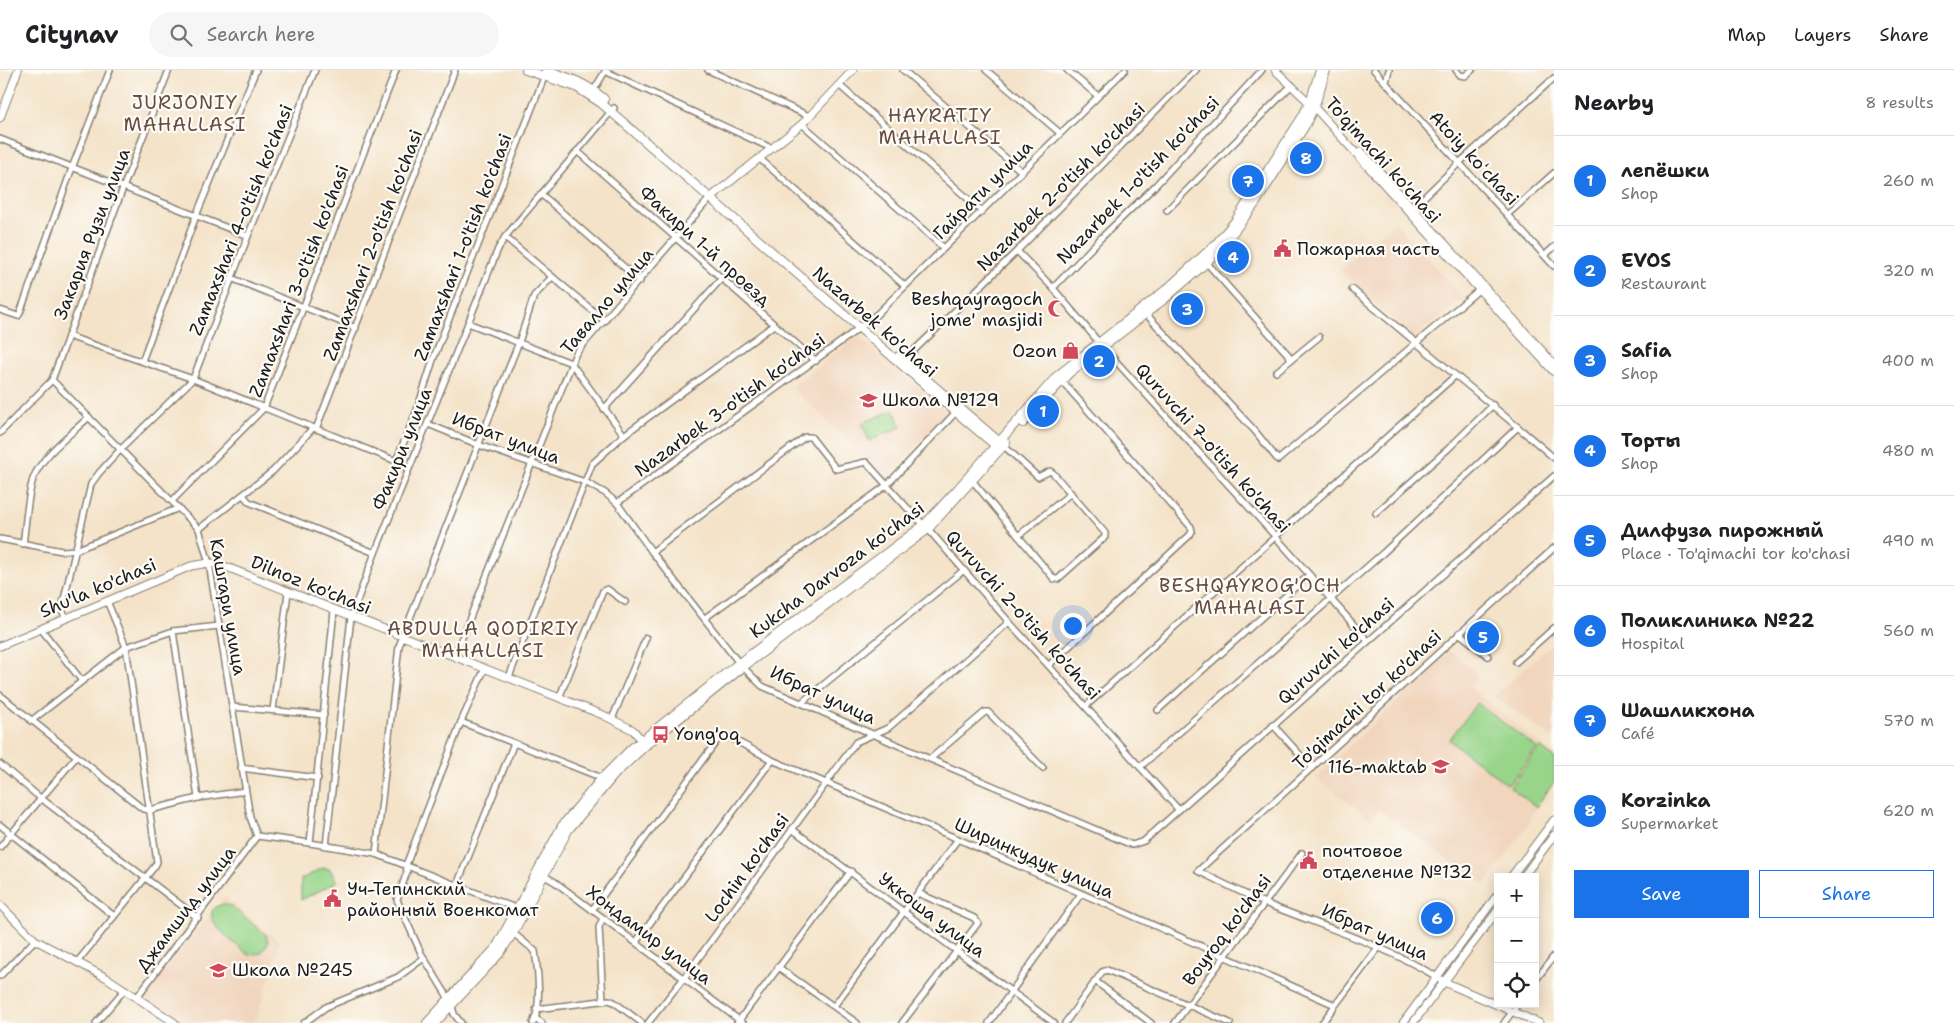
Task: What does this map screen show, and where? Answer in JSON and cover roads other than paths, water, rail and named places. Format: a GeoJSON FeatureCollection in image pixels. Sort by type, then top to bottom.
{"type":"FeatureCollection","features":[{"type":"Feature","properties":{"kind":"main road","name":"Nazarbek ko'chasi"},"geometry":{"type":"LineString","coordinates":[[526,70],[546,72],[592,93],[1000,445]]}},
{"type":"Feature","properties":{"kind":"main road","name":"Kukcha Darvoza ko'chasi"},"geometry":{"type":"LineString","coordinates":[[1313,104],[1320,70]]}},
{"type":"Feature","properties":{"kind":"main road","name":"Kukcha Darvoza ko'chasi"},"geometry":{"type":"LineString","coordinates":[[427,1023],[451,1003],[493,962],[513,933],[562,826],[602,778],[643,742],[741,665],[926,527],[971,479],[1057,376],[1146,314],[1204,260],[1236,220],[1301,119],[1313,104],[1326,70]]}},
{"type":"Feature","properties":{"kind":"main road","name":"Kukcha Darvoza ko'chasi"},"geometry":{"type":"LineString","coordinates":[[1000,445],[1062,380],[1101,344],[1204,260]]}},
{"type":"Feature","properties":{"kind":"main road","name":"Kukcha Darvoza ko'chasi"},"geometry":{"type":"LineString","coordinates":[[435,1023],[496,948],[518,909],[578,817],[643,742]]}},
{"type":"Feature","properties":{"kind":"street"},"geometry":{"type":"LineString","coordinates":[[0,118],[18,70]]}},
{"type":"Feature","properties":{"kind":"street"},"geometry":{"type":"LineString","coordinates":[[0,310],[15,316],[18,316],[20,313],[72,168],[110,70]]}},
{"type":"Feature","properties":{"kind":"street","name":"Закария Рузи улица"},"geometry":{"type":"LineString","coordinates":[[52,380],[169,70]]}},
{"type":"Feature","properties":{"kind":"street"},"geometry":{"type":"LineString","coordinates":[[142,361],[196,216],[256,70]]}},
{"type":"Feature","properties":{"kind":"street","name":"Zamaxshari 4-o'tish ko'chasi"},"geometry":{"type":"LineString","coordinates":[[193,379],[315,70]]}},
{"type":"Feature","properties":{"kind":"street","name":"Zamaxshari 3-o'tish ko'chasi"},"geometry":{"type":"LineString","coordinates":[[172,501],[264,408],[396,70]]}},
{"type":"Feature","properties":{"kind":"street","name":"Zamaxshari 2-o'tish ko'chasi"},"geometry":{"type":"LineString","coordinates":[[200,529],[244,496],[273,471],[315,429],[356,328],[455,70]]}},
{"type":"Feature","properties":{"kind":"street"},"geometry":{"type":"LineString","coordinates":[[708,70],[808,116]]}},
{"type":"Feature","properties":{"kind":"street"},"geometry":{"type":"LineString","coordinates":[[712,197],[802,124],[852,70]]}},
{"type":"Feature","properties":{"kind":"street"},"geometry":{"type":"LineString","coordinates":[[904,70],[1021,171]]}},
{"type":"Feature","properties":{"kind":"street"},"geometry":{"type":"LineString","coordinates":[[986,70],[1060,133]]}},
{"type":"Feature","properties":{"kind":"street"},"geometry":{"type":"LineString","coordinates":[[1067,70],[1098,96]]}},
{"type":"Feature","properties":{"kind":"street","name":"Гайрати улица"},"geometry":{"type":"LineString","coordinates":[[861,327],[1125,70]]}},
{"type":"Feature","properties":{"kind":"street","name":"Nazarbek 2-o'tish ko'chasi"},"geometry":{"type":"LineString","coordinates":[[902,362],[1018,251],[1196,70]]}},
{"type":"Feature","properties":{"kind":"street","name":"Nazarbek 1-o'tish ko'chasi"},"geometry":{"type":"LineString","coordinates":[[1053,288],[1155,186],[1262,70]]}},
{"type":"Feature","properties":{"kind":"street","name":"To'qimachi ko'chasi"},"geometry":{"type":"LineString","coordinates":[[1275,70],[1313,104],[1366,160],[1554,372]]}},
{"type":"Feature","properties":{"kind":"street","name":"Atoiy koʻchasi"},"geometry":{"type":"LineString","coordinates":[[1374,70],[1554,266]]}},
{"type":"Feature","properties":{"kind":"street"},"geometry":{"type":"LineString","coordinates":[[1386,82],[1389,70]]}},
{"type":"Feature","properties":{"kind":"street"},"geometry":{"type":"LineString","coordinates":[[1456,71],[1465,76],[1472,70]]}},
{"type":"Feature","properties":{"kind":"street"},"geometry":{"type":"LineString","coordinates":[[592,93],[606,71],[771,148]]}},
{"type":"Feature","properties":{"kind":"street","name":"Zamaxshari 1-o'tish ko'chasi"},"geometry":{"type":"LineString","coordinates":[[396,461],[417,410],[434,357],[546,72]]}},
{"type":"Feature","properties":{"kind":"street"},"geometry":{"type":"LineString","coordinates":[[1411,210],[1459,163],[1554,78]]}},
{"type":"Feature","properties":{"kind":"street"},"geometry":{"type":"LineString","coordinates":[[839,85],[982,211]]}},
{"type":"Feature","properties":{"kind":"street"},"geometry":{"type":"LineString","coordinates":[[1167,210],[1292,85]]}},
{"type":"Feature","properties":{"kind":"street","name":"Факири улица"},"geometry":{"type":"LineString","coordinates":[[326,846],[351,617],[374,553],[498,248],[504,237],[613,110]]}},
{"type":"Feature","properties":{"kind":"street"},"geometry":{"type":"LineString","coordinates":[[802,124],[944,248]]}},
{"type":"Feature","properties":{"kind":"street"},"geometry":{"type":"LineString","coordinates":[[0,140],[248,236]]}},
{"type":"Feature","properties":{"kind":"street","name":"Факири 1-й проезд"},"geometry":{"type":"LineString","coordinates":[[577,151],[816,361]]}},
{"type":"Feature","properties":{"kind":"street"},"geometry":{"type":"LineString","coordinates":[[759,158],[905,286]]}},
{"type":"Feature","properties":{"kind":"street"},"geometry":{"type":"LineString","coordinates":[[1508,214],[1554,173]]}},
{"type":"Feature","properties":{"kind":"street"},"geometry":{"type":"LineString","coordinates":[[541,194],[640,281]]}},
{"type":"Feature","properties":{"kind":"street","name":"Тавалло улица"},"geometry":{"type":"LineString","coordinates":[[455,655],[576,353],[712,197]]}},
{"type":"Feature","properties":{"kind":"street"},"geometry":{"type":"LineString","coordinates":[[504,237],[604,321]]}},
{"type":"Feature","properties":{"kind":"street"},"geometry":{"type":"LineString","coordinates":[[1545,255],[1554,247]]}},
{"type":"Feature","properties":{"kind":"street","name":"Quruvchi 7-o'tish ko'chasi"},"geometry":{"type":"LineString","coordinates":[[1018,251],[1368,641]]}},
{"type":"Feature","properties":{"kind":"street"},"geometry":{"type":"LineString","coordinates":[[1204,260],[1292,359]]}},
{"type":"Feature","properties":{"kind":"street"},"geometry":{"type":"LineString","coordinates":[[376,854],[399,646],[519,342],[534,296],[552,277]]}},
{"type":"Feature","properties":{"kind":"street"},"geometry":{"type":"LineString","coordinates":[[232,278],[356,328]]}},
{"type":"Feature","properties":{"kind":"street"},"geometry":{"type":"LineString","coordinates":[[604,409],[722,278]]}},
{"type":"Feature","properties":{"kind":"street"},"geometry":{"type":"LineString","coordinates":[[1146,314],[1255,431],[1278,460],[1481,288]]}},
{"type":"Feature","properties":{"kind":"street","name":"To'qimachi ko'chasi"},"geometry":{"type":"LineString","coordinates":[[1481,288],[1554,364]]}},
{"type":"Feature","properties":{"kind":"street"},"geometry":{"type":"LineString","coordinates":[[1352,289],[1416,344],[1493,405],[1554,458]]}},
{"type":"Feature","properties":{"kind":"street"},"geometry":{"type":"LineString","coordinates":[[468,323],[571,363],[624,435]]}},
{"type":"Feature","properties":{"kind":"street"},"geometry":{"type":"LineString","coordinates":[[509,677],[592,464],[624,435],[774,325]]}},
{"type":"Feature","properties":{"kind":"street","name":"Nazarbek 3-o'tish ko'chasi"},"geometry":{"type":"LineString","coordinates":[[617,503],[861,327]]}},
{"type":"Feature","properties":{"kind":"street"},"geometry":{"type":"LineString","coordinates":[[68,336],[193,379],[396,461],[408,469]]}},
{"type":"Feature","properties":{"kind":"street"},"geometry":{"type":"LineString","coordinates":[[1276,372],[1319,337]]}},
{"type":"Feature","properties":{"kind":"street"},"geometry":{"type":"LineString","coordinates":[[1086,706],[1455,376]]}},
{"type":"Feature","properties":{"kind":"street"},"geometry":{"type":"LineString","coordinates":[[65,618],[62,608],[91,484],[121,449],[193,379]]}},
{"type":"Feature","properties":{"kind":"street"},"geometry":{"type":"LineString","coordinates":[[0,433],[52,380]]}},
{"type":"Feature","properties":{"kind":"street","name":"Кашгари улица"},"geometry":{"type":"LineString","coordinates":[[52,380],[200,529],[209,563],[245,791],[250,817],[257,836]]}},
{"type":"Feature","properties":{"kind":"street"},"geometry":{"type":"LineString","coordinates":[[1048,665],[1190,535],[1192,531],[1191,526],[1062,380]]}},
{"type":"Feature","properties":{"kind":"street"},"geometry":{"type":"LineString","coordinates":[[1376,513],[1448,449],[1493,405]]}},
{"type":"Feature","properties":{"kind":"street"},"geometry":{"type":"LineString","coordinates":[[705,618],[887,485],[958,410]]}},
{"type":"Feature","properties":{"kind":"street"},"geometry":{"type":"LineString","coordinates":[[23,544],[33,480],[38,469],[45,459],[89,417]]}},
{"type":"Feature","properties":{"kind":"street","name":"Ибрат улица"},"geometry":{"type":"LineString","coordinates":[[428,424],[478,445],[584,482],[605,493],[617,503],[652,552],[741,665],[762,686],[1128,844],[1136,845]]}},
{"type":"Feature","properties":{"kind":"street"},"geometry":{"type":"LineString","coordinates":[[1140,768],[1383,553],[1518,427]]}},
{"type":"Feature","properties":{"kind":"street","name":"Quruvchi 2-o'tish ko'chasi"},"geometry":{"type":"LineString","coordinates":[[652,552],[805,437],[811,437],[833,468],[840,469],[866,462],[1178,809]]}},
{"type":"Feature","properties":{"kind":"street"},"geometry":{"type":"LineString","coordinates":[[971,479],[1054,579],[1058,579],[1106,535],[1052,471],[1038,477],[1000,445]]}},
{"type":"Feature","properties":{"kind":"street","name":"Quruvchi ko'chasi"},"geometry":{"type":"LineString","coordinates":[[1136,845],[1144,841],[1554,476]]}},
{"type":"Feature","properties":{"kind":"street"},"geometry":{"type":"LineString","coordinates":[[1018,536],[1071,493]]}},
{"type":"Feature","properties":{"kind":"street"},"geometry":{"type":"LineString","coordinates":[[244,496],[249,502],[374,553]]}},
{"type":"Feature","properties":{"kind":"street"},"geometry":{"type":"LineString","coordinates":[[0,539],[62,551],[76,550],[178,508]]}},
{"type":"Feature","properties":{"kind":"street","name":"To'qimachi tor ko'chasi"},"geometry":{"type":"LineString","coordinates":[[1198,871],[1554,548]]}},
{"type":"Feature","properties":{"kind":"street","name":"Dilnoz ko'chasi"},"geometry":{"type":"LineString","coordinates":[[209,563],[219,564],[334,611],[455,655],[612,719],[633,730],[643,742]]}},
{"type":"Feature","properties":{"kind":"street","name":"Shu'la ko'chasi"},"geometry":{"type":"LineString","coordinates":[[0,646],[191,566],[209,563]]}},
{"type":"Feature","properties":{"kind":"street"},"geometry":{"type":"LineString","coordinates":[[801,703],[964,570]]}},
{"type":"Feature","properties":{"kind":"street"},"geometry":{"type":"LineString","coordinates":[[1158,710],[1308,575]]}},
{"type":"Feature","properties":{"kind":"street"},"geometry":{"type":"LineString","coordinates":[[559,698],[603,591],[607,589],[625,602]]}},
{"type":"Feature","properties":{"kind":"street"},"geometry":{"type":"LineString","coordinates":[[273,710],[288,592]]}},
{"type":"Feature","properties":{"kind":"street"},"geometry":{"type":"LineString","coordinates":[[78,961],[157,862],[126,647],[107,601]]}},
{"type":"Feature","properties":{"kind":"street"},"geometry":{"type":"LineString","coordinates":[[310,842],[334,611]]}},
{"type":"Feature","properties":{"kind":"street","name":"Lochin ko'chasi"},"geometry":{"type":"LineString","coordinates":[[648,1023],[684,978],[856,742],[888,728],[1009,622]]}},
{"type":"Feature","properties":{"kind":"street"},"geometry":{"type":"LineString","coordinates":[[31,721],[126,647],[173,631],[219,626]]}},
{"type":"Feature","properties":{"kind":"street"},"geometry":{"type":"LineString","coordinates":[[1516,662],[1554,628]]}},
{"type":"Feature","properties":{"kind":"street"},"geometry":{"type":"LineString","coordinates":[[41,629],[82,681]]}},
{"type":"Feature","properties":{"kind":"street"},"geometry":{"type":"LineString","coordinates":[[173,631],[198,798]]}},
{"type":"Feature","properties":{"kind":"street"},"geometry":{"type":"LineString","coordinates":[[1459,633],[1488,656]]}},
{"type":"Feature","properties":{"kind":"street"},"geometry":{"type":"LineString","coordinates":[[612,719],[646,638]]}},
{"type":"Feature","properties":{"kind":"street"},"geometry":{"type":"LineString","coordinates":[[461,1023],[454,1014],[451,1003],[424,958],[398,904],[398,896],[407,872],[406,865],[461,722],[485,668]]}},
{"type":"Feature","properties":{"kind":"street"},"geometry":{"type":"LineString","coordinates":[[0,695],[144,809],[150,810],[198,798],[245,791]]}},
{"type":"Feature","properties":{"kind":"street"},"geometry":{"type":"LineString","coordinates":[[232,708],[324,715]]}},
{"type":"Feature","properties":{"kind":"street"},"geometry":{"type":"LineString","coordinates":[[930,759],[985,712],[988,712],[1043,768]]}},
{"type":"Feature","properties":{"kind":"street"},"geometry":{"type":"LineString","coordinates":[[461,722],[602,778]]}},
{"type":"Feature","properties":{"kind":"street"},"geometry":{"type":"LineString","coordinates":[[1273,725],[1312,768]]}},
{"type":"Feature","properties":{"kind":"street","name":"Ширинкудук улица"},"geometry":{"type":"LineString","coordinates":[[592,910],[722,736],[725,735],[772,760],[958,839],[1335,1005]]}},
{"type":"Feature","properties":{"kind":"street"},"geometry":{"type":"LineString","coordinates":[[457,885],[514,743]]}},
{"type":"Feature","properties":{"kind":"street"},"geometry":{"type":"LineString","coordinates":[[0,847],[77,756]]}},
{"type":"Feature","properties":{"kind":"street"},"geometry":{"type":"LineString","coordinates":[[636,942],[772,760]]}},
{"type":"Feature","properties":{"kind":"street"},"geometry":{"type":"LineString","coordinates":[[0,764],[41,798],[198,918]]}},
{"type":"Feature","properties":{"kind":"street"},"geometry":{"type":"LineString","coordinates":[[241,768],[318,778]]}},
{"type":"Feature","properties":{"kind":"street"},"geometry":{"type":"LineString","coordinates":[[1514,873],[1554,820]]}},
{"type":"Feature","properties":{"kind":"street"},"geometry":{"type":"LineString","coordinates":[[0,825],[114,916]]}},
{"type":"Feature","properties":{"kind":"street","name":"Уккоша улица"},"geometry":{"type":"LineString","coordinates":[[792,828],[1054,1023]]}},
{"type":"Feature","properties":{"kind":"street"},"geometry":{"type":"LineString","coordinates":[[1526,873],[1554,835]]}},
{"type":"Feature","properties":{"kind":"street"},"geometry":{"type":"LineString","coordinates":[[257,836],[310,842],[376,854],[518,909]]}},
{"type":"Feature","properties":{"kind":"street","name":"Джамшид улица"},"geometry":{"type":"LineString","coordinates":[[137,997],[198,918],[257,836]]}},
{"type":"Feature","properties":{"kind":"street"},"geometry":{"type":"LineString","coordinates":[[834,1006],[958,839]]}},
{"type":"Feature","properties":{"kind":"street","name":"Boyroq ko'chasi"},"geometry":{"type":"LineString","coordinates":[[1175,1023],[1302,853]]}},
{"type":"Feature","properties":{"kind":"street"},"geometry":{"type":"LineString","coordinates":[[740,1022],[778,966],[851,871]]}},
{"type":"Feature","properties":{"kind":"street","name":"Ибрат улица"},"geometry":{"type":"LineString","coordinates":[[1198,871],[1265,903],[1379,947],[1411,962],[1444,982],[1539,1023]]}},
{"type":"Feature","properties":{"kind":"street","name":"Хондамир улица"},"geometry":{"type":"LineString","coordinates":[[540,874],[555,882],[740,1022]]}},
{"type":"Feature","properties":{"kind":"street"},"geometry":{"type":"LineString","coordinates":[[902,1023],[976,926],[977,920],[918,893]]}},
{"type":"Feature","properties":{"kind":"street"},"geometry":{"type":"LineString","coordinates":[[989,1023],[1081,894]]}},
{"type":"Feature","properties":{"kind":"street"},"geometry":{"type":"LineString","coordinates":[[1403,1023],[1494,899]]}},
{"type":"Feature","properties":{"kind":"street"},"geometry":{"type":"LineString","coordinates":[[0,905],[35,940],[78,961],[175,1023]]}},
{"type":"Feature","properties":{"kind":"street"},"geometry":{"type":"LineString","coordinates":[[1413,1023],[1494,915]]}},
{"type":"Feature","properties":{"kind":"street"},"geometry":{"type":"LineString","coordinates":[[603,918],[599,927],[603,1000]]}},
{"type":"Feature","properties":{"kind":"street"},"geometry":{"type":"LineString","coordinates":[[513,933],[535,952],[538,991],[534,1021],[542,1023]]}},
{"type":"Feature","properties":{"kind":"street"},"geometry":{"type":"LineString","coordinates":[[0,976],[35,940]]}},
{"type":"Feature","properties":{"kind":"street"},"geometry":{"type":"LineString","coordinates":[[1322,1023],[1379,947]]}},
{"type":"Feature","properties":{"kind":"street"},"geometry":{"type":"LineString","coordinates":[[304,1023],[326,1008],[398,976],[424,958]]}},
{"type":"Feature","properties":{"kind":"street"},"geometry":{"type":"LineString","coordinates":[[1539,976],[1554,958]]}},
{"type":"Feature","properties":{"kind":"street"},"geometry":{"type":"LineString","coordinates":[[778,966],[857,1023]]}},
{"type":"Feature","properties":{"kind":"street"},"geometry":{"type":"LineString","coordinates":[[1064,1023],[1102,972],[1107,970],[1230,1023]]}},
{"type":"Feature","properties":{"kind":"street"},"geometry":{"type":"LineString","coordinates":[[1095,981],[1151,1023]]}},
{"type":"Feature","properties":{"kind":"street"},"geometry":{"type":"LineString","coordinates":[[96,1023],[124,989]]}},
{"type":"Feature","properties":{"kind":"street"},"geometry":{"type":"LineString","coordinates":[[536,1009],[603,1000],[614,1002],[642,1023]]}},
{"type":"Feature","properties":{"kind":"street"},"geometry":{"type":"LineString","coordinates":[[1504,1023],[1515,1008]]}},
{"type":"Feature","properties":{"kind":"place","name":"Korzinka"},"geometry":{"type":"Point","coordinates":[1306,158]}},
{"type":"Feature","properties":{"kind":"place","name":"Шашликхона"},"geometry":{"type":"Point","coordinates":[1248,181]}},
{"type":"Feature","properties":{"kind":"place","name":"Пожарная часть"},"geometry":{"type":"Point","coordinates":[1283,249]}},
{"type":"Feature","properties":{"kind":"place","name":"Торты"},"geometry":{"type":"Point","coordinates":[1233,257]}},
{"type":"Feature","properties":{"kind":"place","name":"Beshqayragoch jome' masjidi"},"geometry":{"type":"Point","coordinates":[1057,309]}},
{"type":"Feature","properties":{"kind":"place","name":"Safia"},"geometry":{"type":"Point","coordinates":[1187,309]}},
{"type":"Feature","properties":{"kind":"place","name":"Ozon"},"geometry":{"type":"Point","coordinates":[1071,351]}},
{"type":"Feature","properties":{"kind":"place","name":"EVOS"},"geometry":{"type":"Point","coordinates":[1099,361]}},
{"type":"Feature","properties":{"kind":"place","name":"Школа №129"},"geometry":{"type":"Point","coordinates":[868,400]}},
{"type":"Feature","properties":{"kind":"place","name":"лепёшки"},"geometry":{"type":"Point","coordinates":[1043,411]}},
{"type":"Feature","properties":{"kind":"place","name":"Дилфуза пирожный"},"geometry":{"type":"Point","coordinates":[1483,637]}},
{"type":"Feature","properties":{"kind":"place","name":"Yong'oq"},"geometry":{"type":"Point","coordinates":[660,734]}},
{"type":"Feature","properties":{"kind":"place","name":"116-maktab"},"geometry":{"type":"Point","coordinates":[1441,767]}},
{"type":"Feature","properties":{"kind":"place","name":"почтовое отделение №132"},"geometry":{"type":"Point","coordinates":[1308,861]}},
{"type":"Feature","properties":{"kind":"place","name":"Уч-Тепинский районный Военкомат"},"geometry":{"type":"Point","coordinates":[333,899]}},
{"type":"Feature","properties":{"kind":"place","name":"Поликлиника №22"},"geometry":{"type":"Point","coordinates":[1437,918]}},
{"type":"Feature","properties":{"kind":"place","name":"Школа №245"},"geometry":{"type":"Point","coordinates":[218,970]}},
{"type":"Feature","properties":{"kind":"district","name":"JURJONIY MAHALLASI"},"geometry":{"type":"Point","coordinates":[185,113]}},
{"type":"Feature","properties":{"kind":"district","name":"HAYRATIY MAHALLASI"},"geometry":{"type":"Point","coordinates":[940,126]}},
{"type":"Feature","properties":{"kind":"district","name":"BESHQAYROG'OCH MAHALASI"},"geometry":{"type":"Point","coordinates":[1250,596]}},
{"type":"Feature","properties":{"kind":"district","name":"ABDULLA QODIRIY MAHALLASI"},"geometry":{"type":"Point","coordinates":[483,639]}}]}
